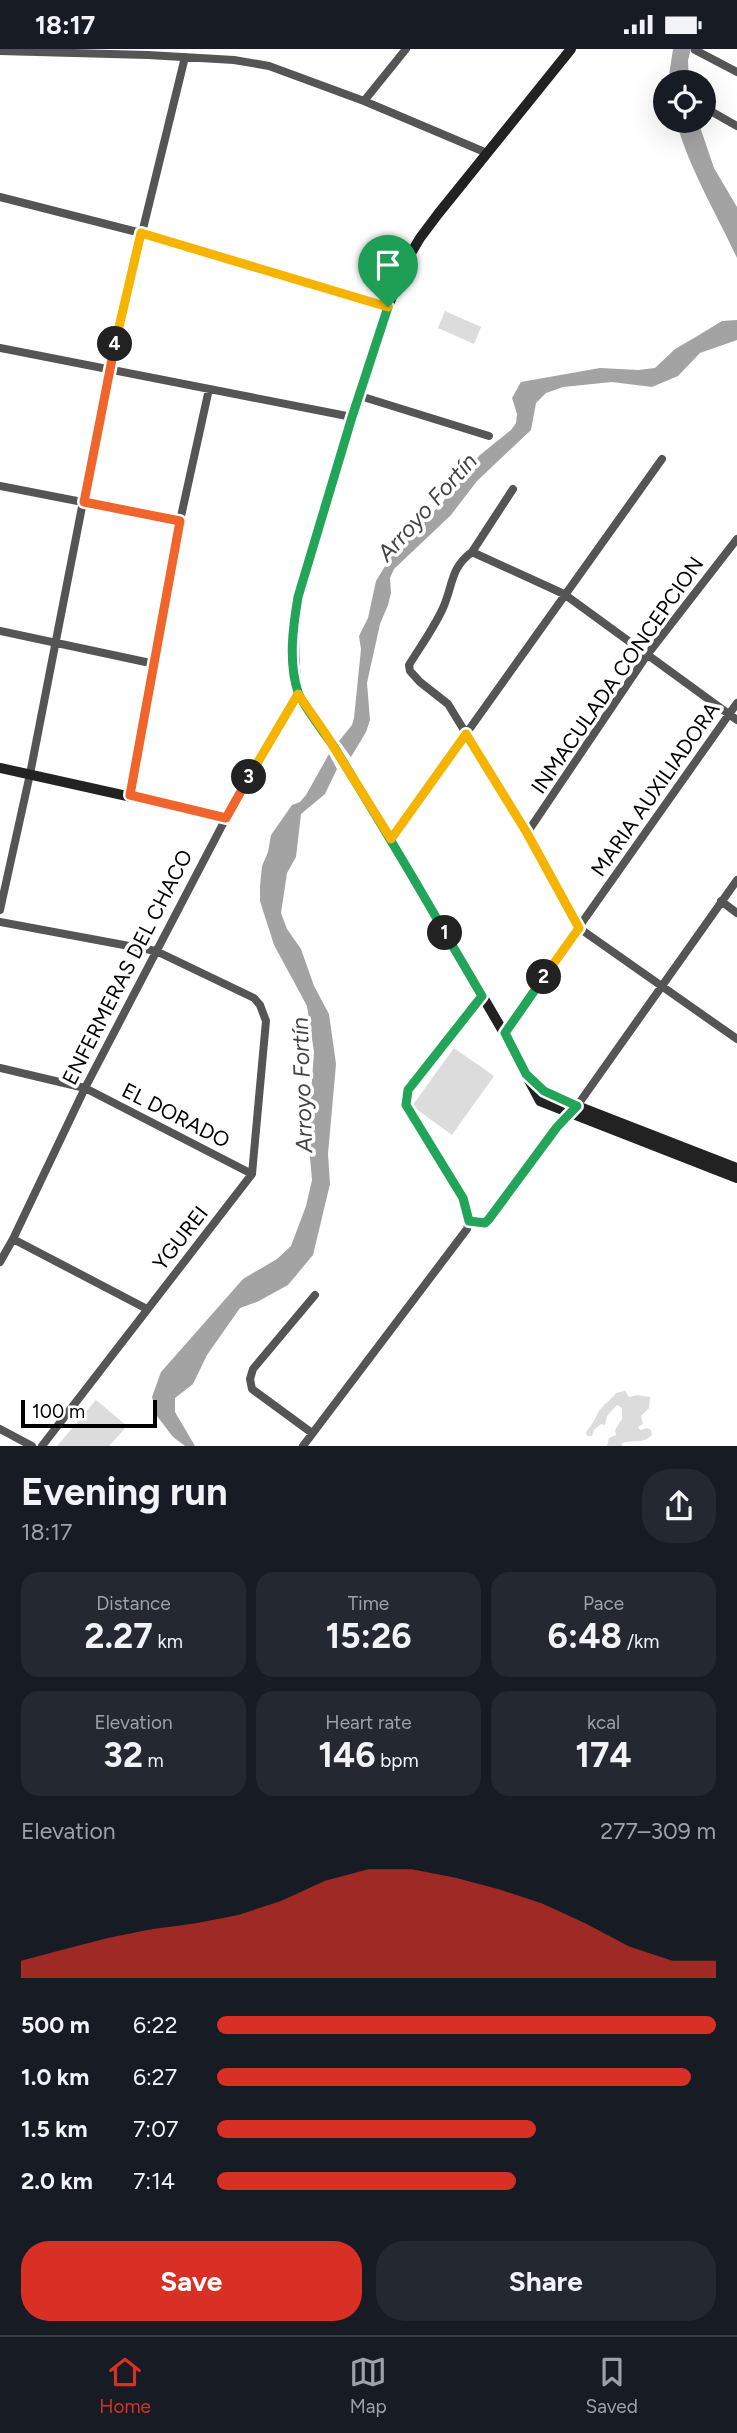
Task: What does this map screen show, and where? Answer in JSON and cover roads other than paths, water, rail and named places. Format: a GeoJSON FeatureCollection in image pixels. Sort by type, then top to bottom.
{"type":"FeatureCollection","features":[{"type":"Feature","properties":{"kind":"main road"},"geometry":{"type":"LineString","coordinates":[[571,49],[420,238],[404,265],[352,417],[298,597],[293,626],[298,694],[391,839],[505,1033],[540,1101],[574,1109],[737,1168]]}},
{"type":"Feature","properties":{"kind":"main road","name":"ENFERMERAS DEL CHACO"},"geometry":{"type":"LineString","coordinates":[[226,818],[298,694]]}},
{"type":"Feature","properties":{"kind":"main road"},"geometry":{"type":"LineString","coordinates":[[0,768],[226,818]]}},
{"type":"Feature","properties":{"kind":"main road"},"geometry":{"type":"LineString","coordinates":[[526,1074],[544,1091],[574,1109],[737,1178]]}},
{"type":"Feature","properties":{"kind":"street"},"geometry":{"type":"LineString","coordinates":[[364,101],[406,49]]}},
{"type":"Feature","properties":{"kind":"street"},"geometry":{"type":"LineString","coordinates":[[3,50],[149,52],[269,65],[364,101],[487,153]]}},
{"type":"Feature","properties":{"kind":"street"},"geometry":{"type":"LineString","coordinates":[[695,50],[737,72]]}},
{"type":"Feature","properties":{"kind":"street"},"geometry":{"type":"LineString","coordinates":[[0,910],[30,774],[109,368],[185,57]]}},
{"type":"Feature","properties":{"kind":"street"},"geometry":{"type":"LineString","coordinates":[[716,114],[737,126]]}},
{"type":"Feature","properties":{"kind":"street"},"geometry":{"type":"LineString","coordinates":[[0,197],[141,233],[388,307]]}},
{"type":"Feature","properties":{"kind":"street"},"geometry":{"type":"LineString","coordinates":[[0,348],[352,417]]}},
{"type":"Feature","properties":{"kind":"street"},"geometry":{"type":"LineString","coordinates":[[130,795],[180,521],[209,389]]}},
{"type":"Feature","properties":{"kind":"street"},"geometry":{"type":"LineString","coordinates":[[360,396],[489,436]]}},
{"type":"Feature","properties":{"kind":"street"},"geometry":{"type":"LineString","coordinates":[[391,839],[662,459]]}},
{"type":"Feature","properties":{"kind":"street"},"geometry":{"type":"LineString","coordinates":[[0,486],[180,521]]}},
{"type":"Feature","properties":{"kind":"street"},"geometry":{"type":"LineString","coordinates":[[513,489],[472,552],[465,557],[453,575],[444,606],[410,665],[410,671],[442,698],[466,734],[527,833],[579,928],[737,1039]]}},
{"type":"Feature","properties":{"kind":"street","name":"INMACULADA CONCEPCION"},"geometry":{"type":"LineString","coordinates":[[527,833],[648,655],[737,538]]}},
{"type":"Feature","properties":{"kind":"street"},"geometry":{"type":"LineString","coordinates":[[472,552],[565,594],[737,720]]}},
{"type":"Feature","properties":{"kind":"street"},"geometry":{"type":"LineString","coordinates":[[0,631],[155,664]]}},
{"type":"Feature","properties":{"kind":"street","name":"MARIA AUXILIADORA"},"geometry":{"type":"LineString","coordinates":[[505,1033],[737,703]]}},
{"type":"Feature","properties":{"kind":"street","name":"ENFERMERAS DEL CHACO"},"geometry":{"type":"LineString","coordinates":[[0,1262],[85,1088],[226,818]]}},
{"type":"Feature","properties":{"kind":"street"},"geometry":{"type":"LineString","coordinates":[[469,1221],[485,1223],[489,1219],[557,1127],[574,1109],[737,880]]}},
{"type":"Feature","properties":{"kind":"street"},"geometry":{"type":"LineString","coordinates":[[722,901],[737,913]]}},
{"type":"Feature","properties":{"kind":"street"},"geometry":{"type":"LineString","coordinates":[[0,922],[156,951],[254,997],[266,1021],[252,1174]]}},
{"type":"Feature","properties":{"kind":"street"},"geometry":{"type":"LineString","coordinates":[[303,1446],[467,1229],[469,1221],[463,1198],[406,1105],[406,1097],[408,1090],[482,996]]}},
{"type":"Feature","properties":{"kind":"street","name":"EL DORADO"},"geometry":{"type":"LineString","coordinates":[[0,1067],[85,1088],[252,1174]]}},
{"type":"Feature","properties":{"kind":"street","name":"YGUREI"},"geometry":{"type":"LineString","coordinates":[[42,1446],[252,1174]]}},
{"type":"Feature","properties":{"kind":"street"},"geometry":{"type":"LineString","coordinates":[[13,1239],[146,1308]]}},
{"type":"Feature","properties":{"kind":"street"},"geometry":{"type":"LineString","coordinates":[[312,1433],[253,1389],[250,1379],[253,1369],[316,1295]]}},
{"type":"Feature","properties":{"kind":"street"},"geometry":{"type":"LineString","coordinates":[[0,1429],[32,1446]]}},
{"type":"Feature","properties":{"kind":"water label","name":"Arroyo Fortín"},"geometry":{"type":"Point","coordinates":[427,507]}},
{"type":"Feature","properties":{"kind":"water label","name":"Arroyo Fortín"},"geometry":{"type":"Point","coordinates":[302,1085]}}]}
